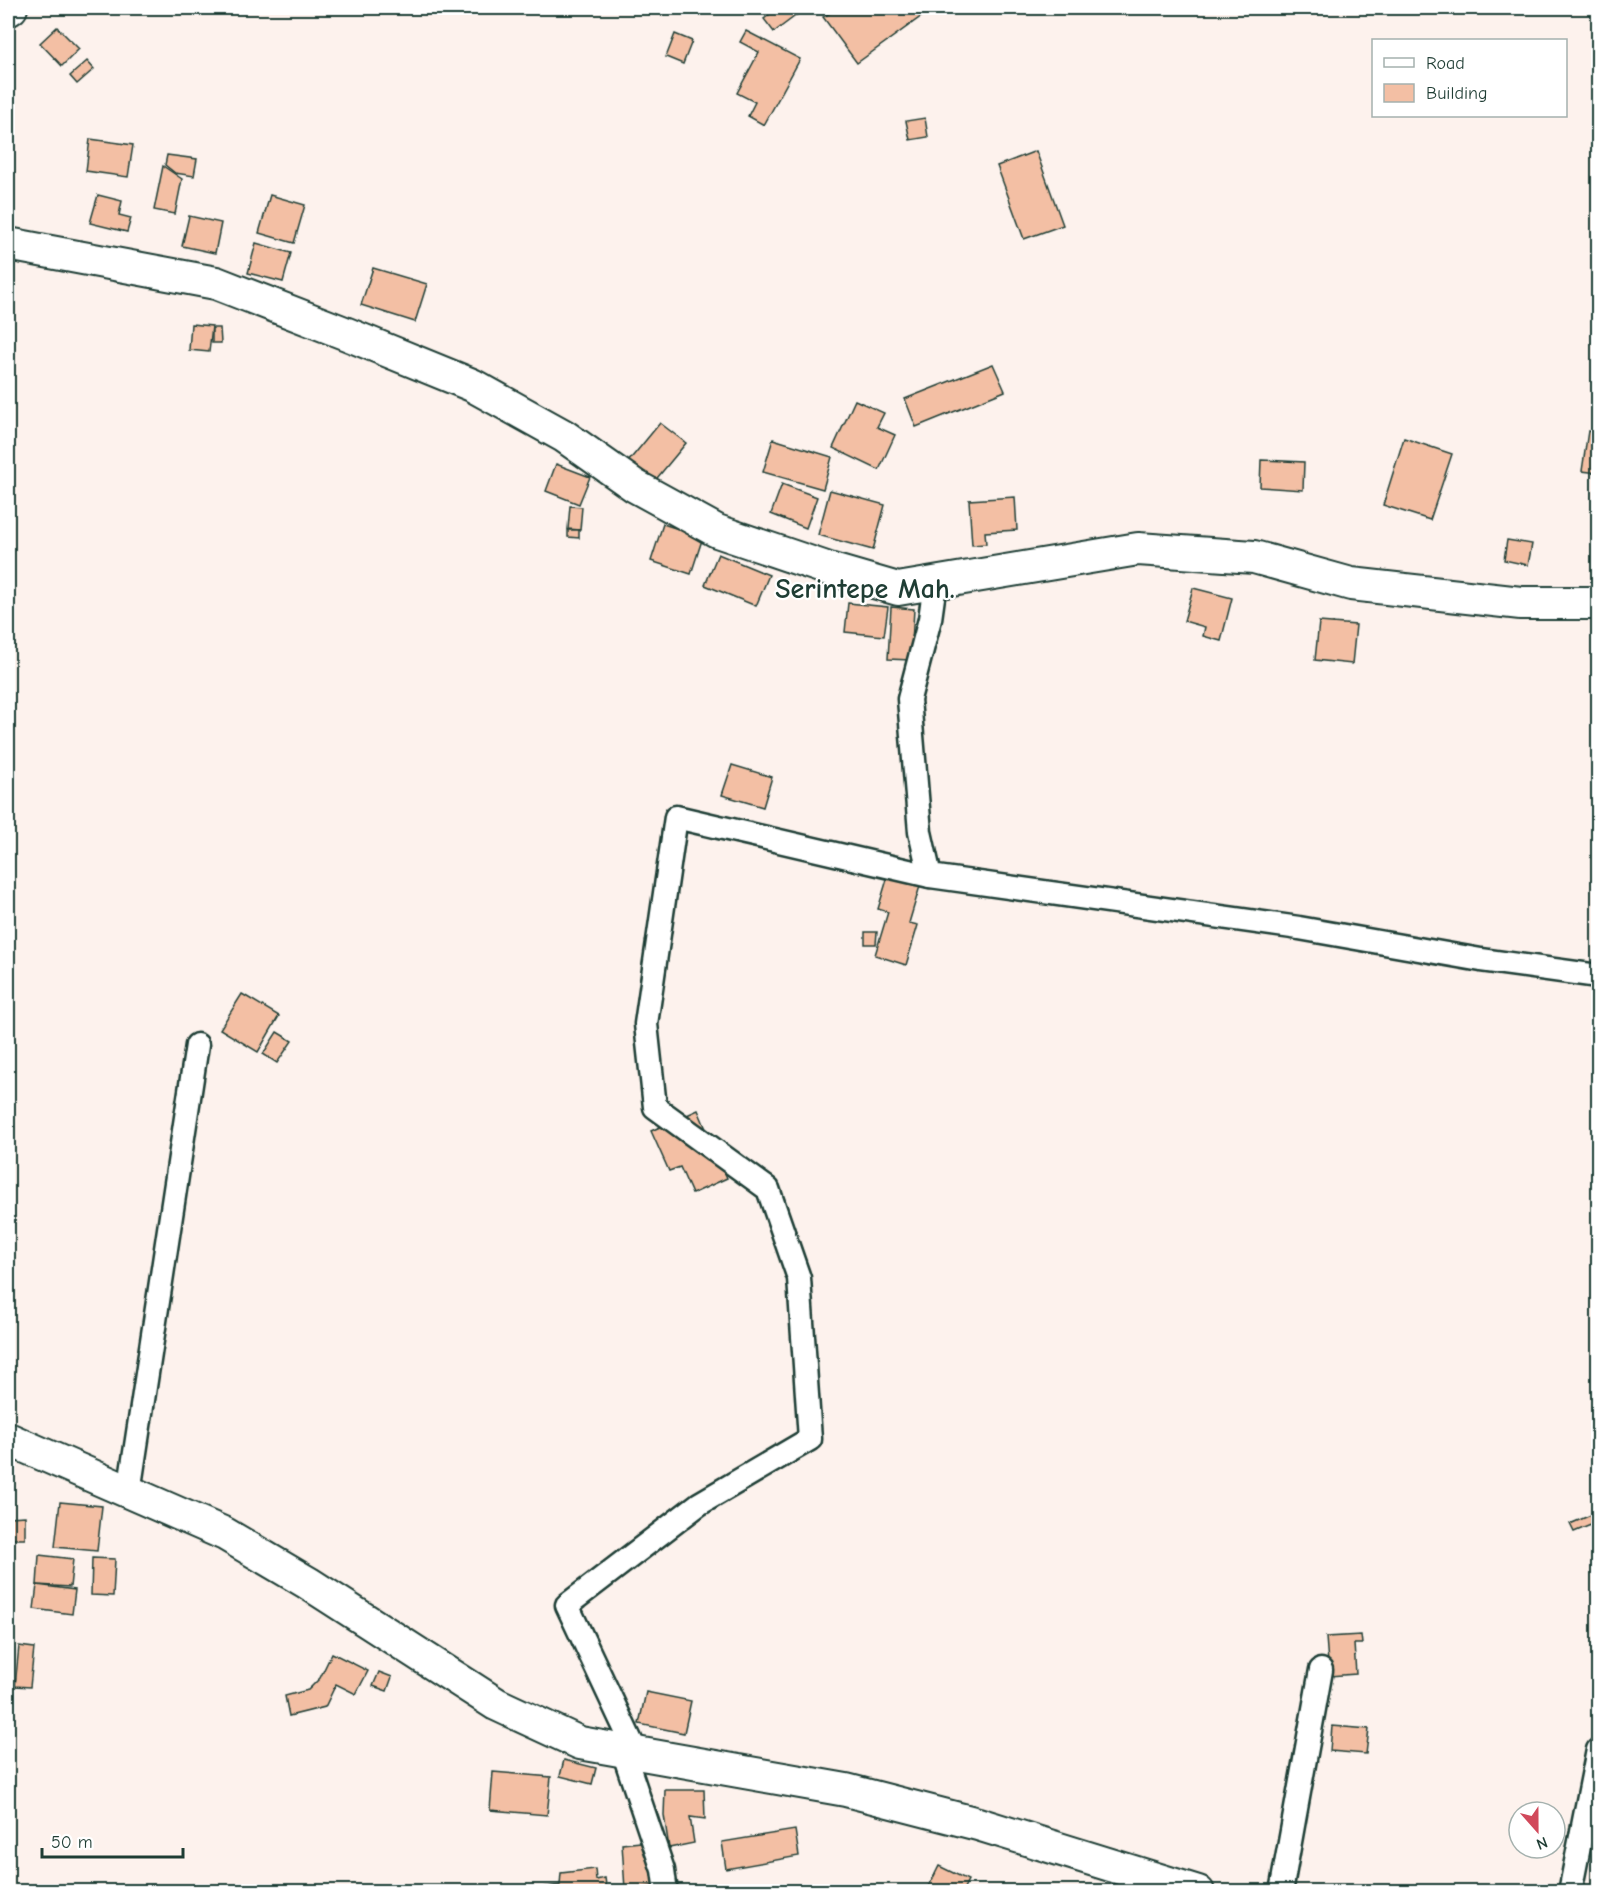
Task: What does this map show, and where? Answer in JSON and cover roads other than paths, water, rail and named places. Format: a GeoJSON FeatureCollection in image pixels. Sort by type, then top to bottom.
{"type":"FeatureCollection","features":[{"type":"Feature","properties":{"kind":"street"},"geometry":{"type":"LineString","coordinates":[[8,243],[216,283],[472,385],[564,436],[635,486],[717,531],[829,569],[898,589],[1138,549],[1254,557],[1351,584],[1521,603],[1599,603]]}},
{"type":"Feature","properties":{"kind":"street"},"geometry":{"type":"LineString","coordinates":[[930,876],[920,832],[909,699],[930,619],[935,583]]}},
{"type":"Feature","properties":{"kind":"street"},"geometry":{"type":"LineString","coordinates":[[666,1892],[663,1870],[630,1753],[567,1605],[699,1504],[810,1439],[799,1278],[768,1189],[655,1107],[646,1024],[676,817],[930,876],[1299,928],[1480,960],[1599,976]]}},
{"type":"Feature","properties":{"kind":"street"},"geometry":{"type":"LineString","coordinates":[[129,1492],[197,1045]]}},
{"type":"Feature","properties":{"kind":"street"},"geometry":{"type":"LineString","coordinates":[[8,1439],[225,1534],[308,1582],[496,1704],[580,1743],[846,1790],[978,1824],[1198,1892]]}},
{"type":"Feature","properties":{"kind":"street"},"geometry":{"type":"LineString","coordinates":[[1281,1892],[1321,1670]]}},
{"type":"Feature","properties":{"kind":"street"},"geometry":{"type":"LineString","coordinates":[[1570,1892],[1599,1750]]}},
{"type":"Feature","properties":{"kind":"district","name":"Serintepe Mah."},"geometry":{"type":"Point","coordinates":[865,589]}}]}
